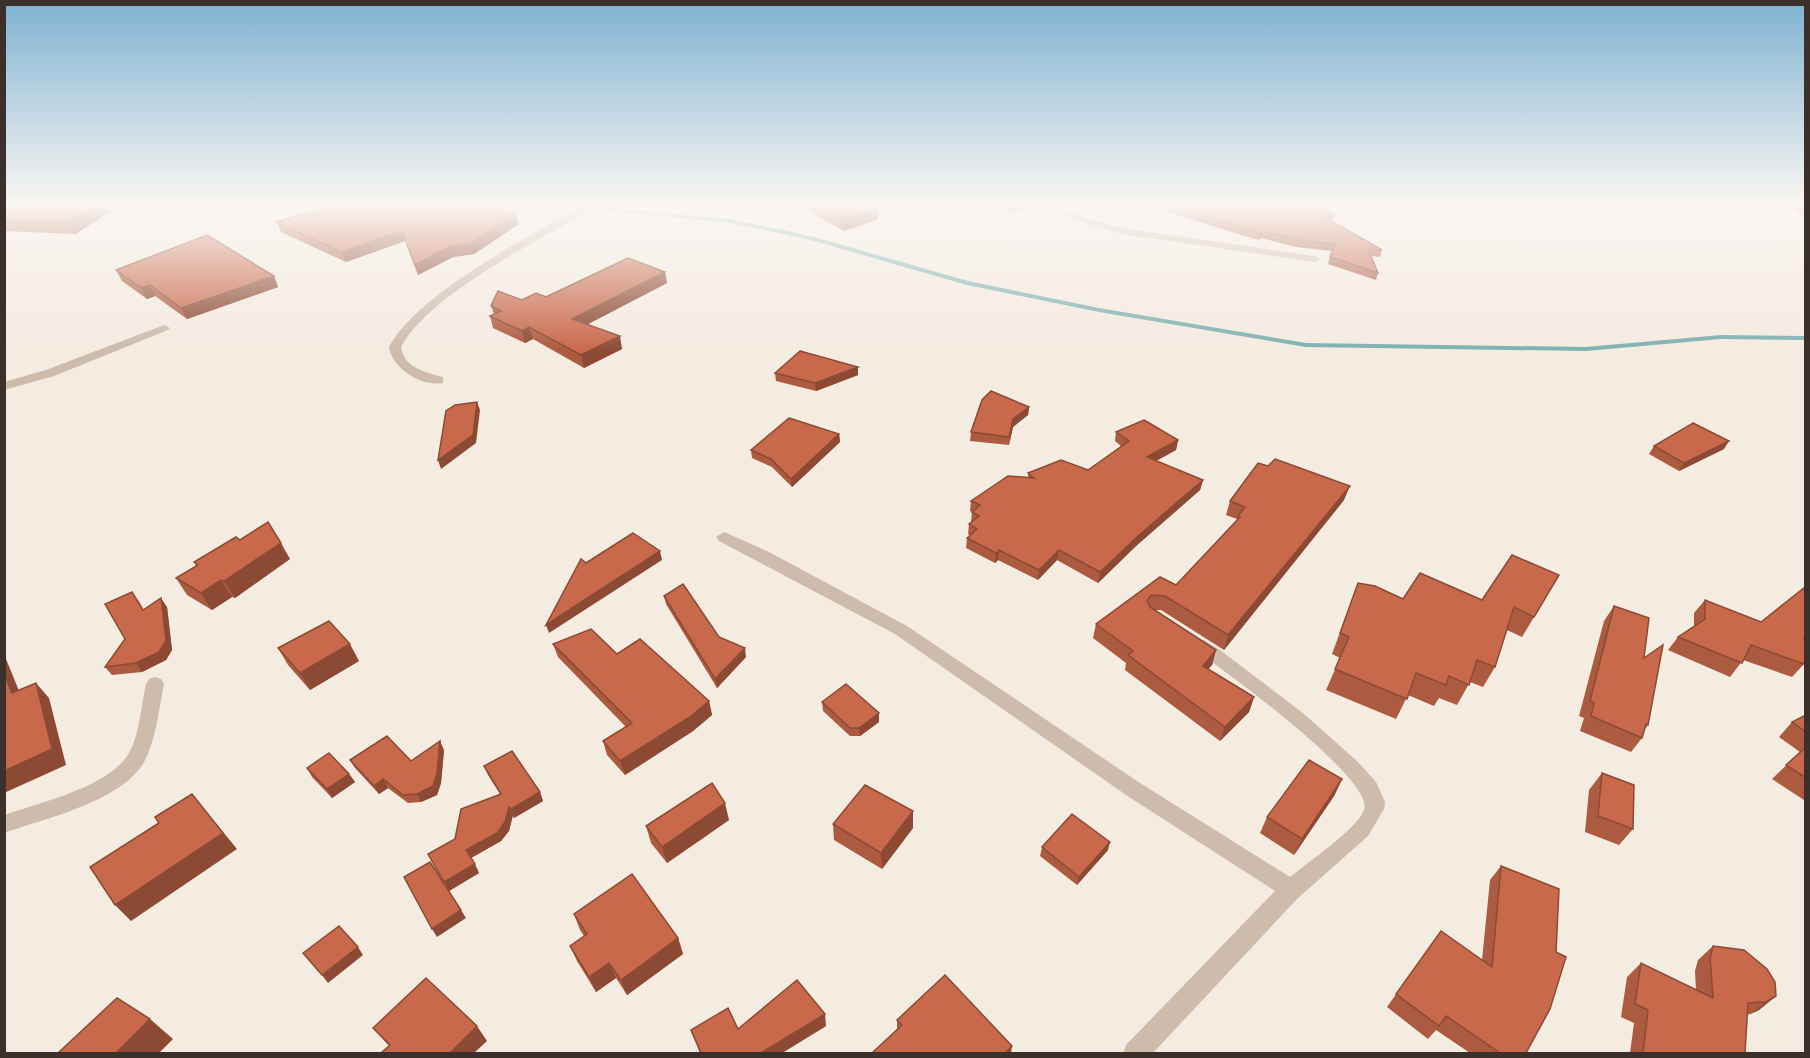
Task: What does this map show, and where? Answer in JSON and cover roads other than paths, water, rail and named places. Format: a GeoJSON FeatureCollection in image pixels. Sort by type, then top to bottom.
{"type":"FeatureCollection","features":[{"type":"Feature","properties":{"kind":"street"},"geometry":{"type":"LineString","coordinates":[[439,380],[410,370],[400,362],[395,350],[399,336],[423,312],[469,279],[512,253]]}},
{"type":"Feature","properties":{"kind":"street"},"geometry":{"type":"LineString","coordinates":[[1276,253],[1315,259]]}},
{"type":"Feature","properties":{"kind":"street"},"geometry":{"type":"LineString","coordinates":[[4,386],[50,373],[164,328]]}},
{"type":"Feature","properties":{"kind":"street"},"geometry":{"type":"LineString","coordinates":[[723,537],[764,556],[901,630],[1133,789],[1291,890]]}},
{"type":"Feature","properties":{"kind":"street"},"geometry":{"type":"LineString","coordinates":[[1135,1053],[1291,890],[1332,856],[1372,817],[1376,802],[1371,789],[1339,755],[1236,669],[1182,633]]}},
{"type":"Feature","properties":{"kind":"street"},"geometry":{"type":"LineString","coordinates":[[4,824],[104,786],[129,768],[138,756],[155,684]]}},
{"type":"Feature","properties":{"kind":"waterway"},"geometry":{"type":"LineString","coordinates":[[865,253],[967,283],[1099,310],[1306,345],[1586,349],[1721,337],[1806,338]]}}]}
